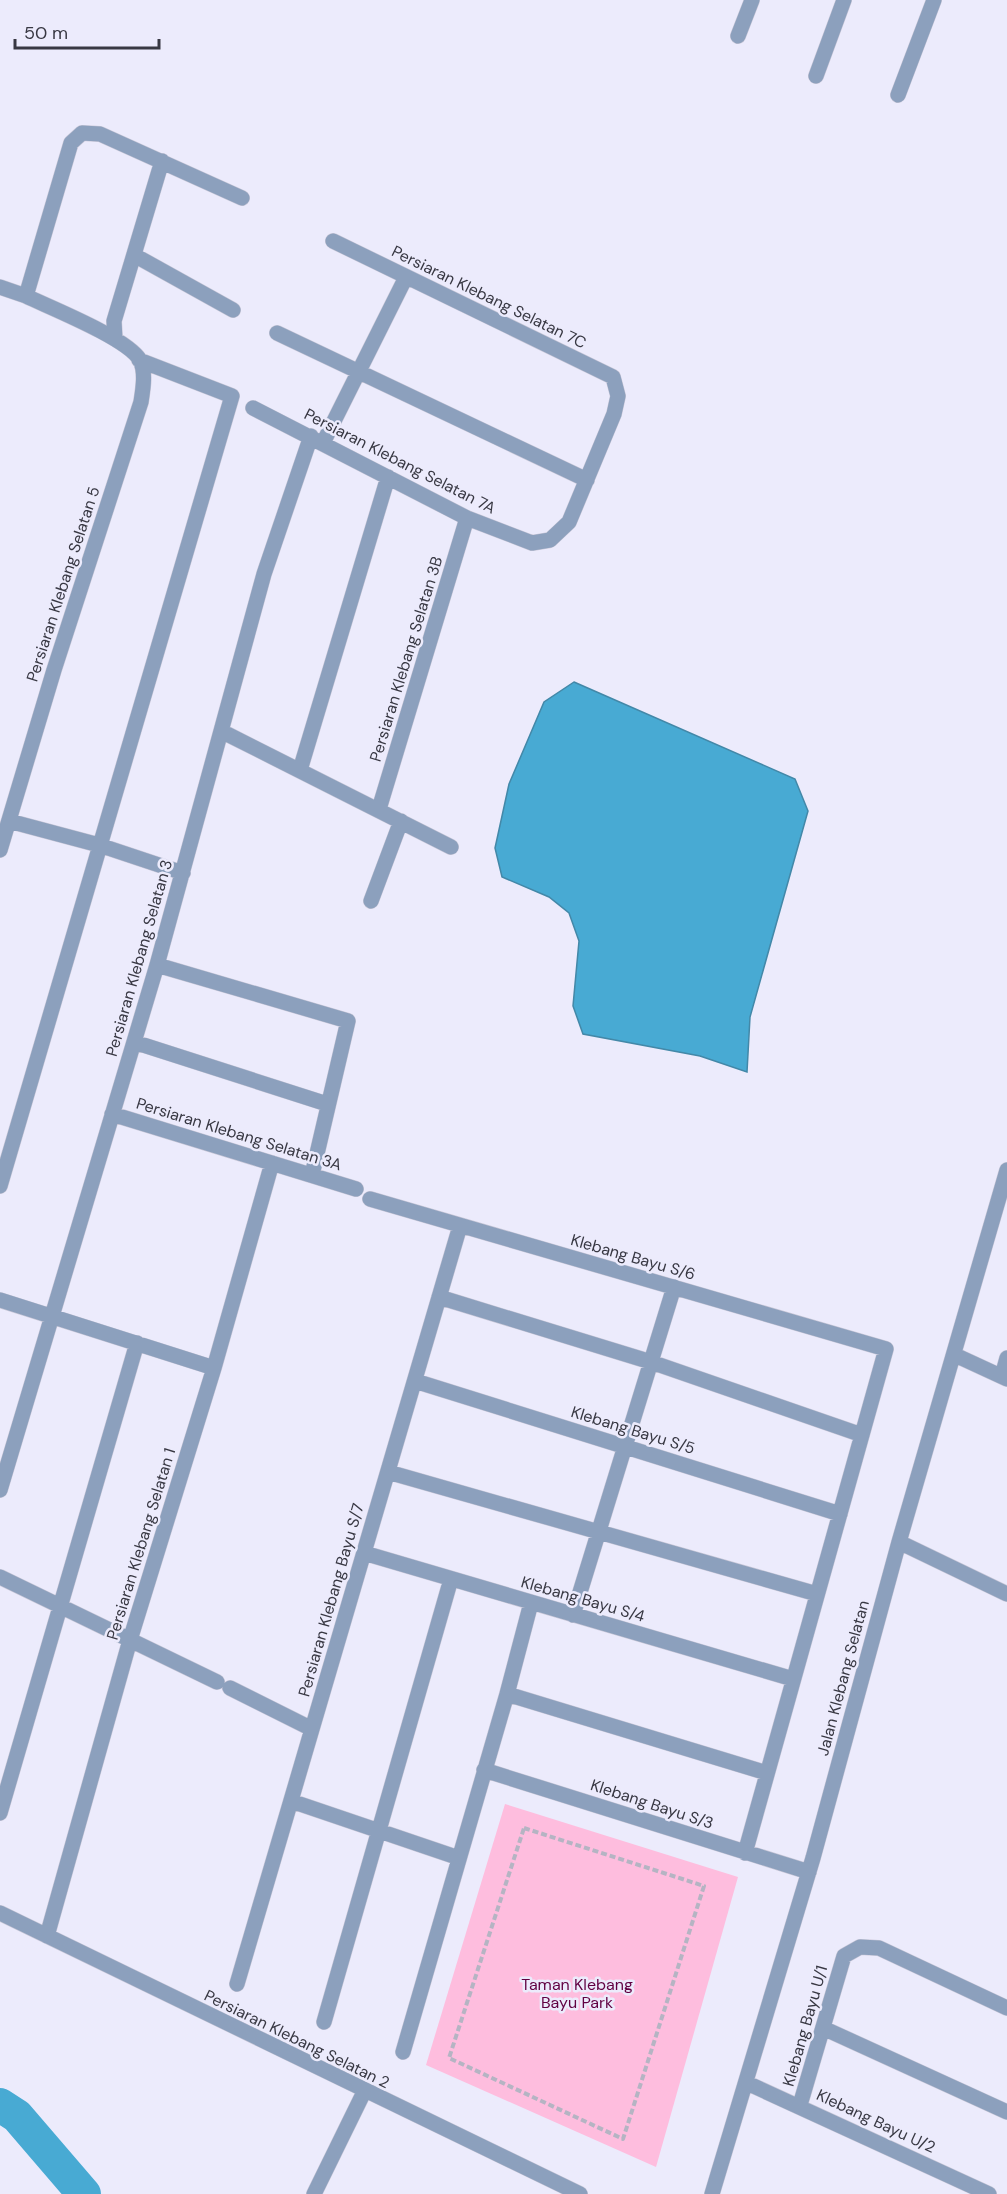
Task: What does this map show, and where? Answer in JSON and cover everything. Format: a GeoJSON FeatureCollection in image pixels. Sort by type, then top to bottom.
{"type":"FeatureCollection","features":[{"type":"Feature","properties":{"kind":"street"},"geometry":{"type":"LineString","coordinates":[[738,36],[753,0]]}},
{"type":"Feature","properties":{"kind":"street"},"geometry":{"type":"LineString","coordinates":[[816,76],[844,0]]}},
{"type":"Feature","properties":{"kind":"street"},"geometry":{"type":"LineString","coordinates":[[898,95],[934,0]]}},
{"type":"Feature","properties":{"kind":"street"},"geometry":{"type":"LineString","coordinates":[[26,296],[71,143],[82,133],[100,134],[242,198]]}},
{"type":"Feature","properties":{"kind":"street"},"geometry":{"type":"LineString","coordinates":[[115,339],[114,321],[162,161]]}},
{"type":"Feature","properties":{"kind":"street","name":"Persiaran Klebang Selatan 7C"},"geometry":{"type":"LineString","coordinates":[[333,241],[613,377],[618,396]]}},
{"type":"Feature","properties":{"kind":"street"},"geometry":{"type":"LineString","coordinates":[[134,255],[233,310]]}},
{"type":"Feature","properties":{"kind":"street","name":"Persiaran Klebang Selatan 3"},"geometry":{"type":"LineString","coordinates":[[0,1490],[157,965],[264,574],[317,439],[358,374],[406,277]]}},
{"type":"Feature","properties":{"kind":"street"},"geometry":{"type":"LineString","coordinates":[[0,287],[26,296],[115,339],[140,360],[232,396],[0,1186]]}},
{"type":"Feature","properties":{"kind":"street"},"geometry":{"type":"LineString","coordinates":[[278,333],[358,374],[587,480]]}},
{"type":"Feature","properties":{"kind":"street","name":"Persiaran Klebang Selatan 5"},"geometry":{"type":"LineString","coordinates":[[0,850],[54,670],[141,402],[144,381],[140,360]]}},
{"type":"Feature","properties":{"kind":"street","name":"Persiaran Klebang Selatan 7A"},"geometry":{"type":"LineString","coordinates":[[253,408],[467,518],[532,543],[550,540],[569,522],[614,414],[618,396]]}},
{"type":"Feature","properties":{"kind":"street"},"geometry":{"type":"LineString","coordinates":[[300,770],[388,477]]}},
{"type":"Feature","properties":{"kind":"street","name":"Persiaran Klebang Selatan 3B"},"geometry":{"type":"LineString","coordinates":[[379,809],[467,518]]}},
{"type":"Feature","properties":{"kind":"street"},"geometry":{"type":"LineString","coordinates":[[221,731],[451,847]]}},
{"type":"Feature","properties":{"kind":"street"},"geometry":{"type":"LineString","coordinates":[[9,820],[99,845],[183,873]]}},
{"type":"Feature","properties":{"kind":"street"},"geometry":{"type":"LineString","coordinates":[[371,901],[401,821]]}},
{"type":"Feature","properties":{"kind":"street"},"geometry":{"type":"LineString","coordinates":[[157,965],[348,1021],[312,1175]]}},
{"type":"Feature","properties":{"kind":"street"},"geometry":{"type":"LineString","coordinates":[[134,1042],[327,1104]]}},
{"type":"Feature","properties":{"kind":"street","name":"Persiaran Klebang Selatan 3A"},"geometry":{"type":"LineString","coordinates":[[112,1114],[356,1188]]}},
{"type":"Feature","properties":{"kind":"street","name":"Persiaran Klebang Selatan 1"},"geometry":{"type":"LineString","coordinates":[[47,1936],[130,1640],[214,1368],[272,1163]]}},
{"type":"Feature","properties":{"kind":"street","name":"Jalan Klebang Selatan"},"geometry":{"type":"LineString","coordinates":[[712,2194],[809,1872],[899,1542],[1007,1170]]}},
{"type":"Feature","properties":{"kind":"street","name":"Klebang Bayu S/6"},"geometry":{"type":"LineString","coordinates":[[370,1199],[886,1350],[862,1435]]}},
{"type":"Feature","properties":{"kind":"street","name":"Persiaran Klebang Bayu S/7"},"geometry":{"type":"LineString","coordinates":[[237,1984],[460,1226]]}},
{"type":"Feature","properties":{"kind":"street"},"geometry":{"type":"LineString","coordinates":[[573,1615],[674,1287]]}},
{"type":"Feature","properties":{"kind":"street"},"geometry":{"type":"LineString","coordinates":[[439,1298],[651,1362],[862,1435],[745,1853]]}},
{"type":"Feature","properties":{"kind":"street"},"geometry":{"type":"LineString","coordinates":[[0,1300],[214,1368]]}},
{"type":"Feature","properties":{"kind":"street"},"geometry":{"type":"LineString","coordinates":[[0,1813],[137,1343]]}},
{"type":"Feature","properties":{"kind":"street"},"geometry":{"type":"LineString","coordinates":[[954,1355],[1005,1377],[1007,1358]]}},
{"type":"Feature","properties":{"kind":"street","name":"Klebang Bayu S/5"},"geometry":{"type":"LineString","coordinates":[[415,1381],[840,1514]]}},
{"type":"Feature","properties":{"kind":"street"},"geometry":{"type":"LineString","coordinates":[[388,1472],[817,1594]]}},
{"type":"Feature","properties":{"kind":"street"},"geometry":{"type":"LineString","coordinates":[[899,1542],[1007,1594]]}},
{"type":"Feature","properties":{"kind":"street","name":"Klebang Bayu S/4"},"geometry":{"type":"LineString","coordinates":[[364,1553],[793,1679]]}},
{"type":"Feature","properties":{"kind":"street"},"geometry":{"type":"LineString","coordinates":[[0,1577],[312,1729]]}},
{"type":"Feature","properties":{"kind":"street"},"geometry":{"type":"LineString","coordinates":[[324,2022],[451,1579]]}},
{"type":"Feature","properties":{"kind":"street"},"geometry":{"type":"LineString","coordinates":[[403,2052],[507,1694],[531,1602]]}},
{"type":"Feature","properties":{"kind":"street"},"geometry":{"type":"LineString","coordinates":[[507,1694],[767,1773]]}},
{"type":"Feature","properties":{"kind":"street","name":"Klebang Bayu S/3"},"geometry":{"type":"LineString","coordinates":[[484,1770],[809,1872]]}},
{"type":"Feature","properties":{"kind":"street"},"geometry":{"type":"LineString","coordinates":[[291,1801],[459,1858]]}},
{"type":"Feature","properties":{"kind":"street","name":"Persiaran Klebang Selatan 2"},"geometry":{"type":"LineString","coordinates":[[0,1913],[364,2092],[580,2194]]}},
{"type":"Feature","properties":{"kind":"street","name":"Klebang Bayu U/1"},"geometry":{"type":"LineString","coordinates":[[800,2105],[844,1956],[860,1947],[879,1948],[1007,2008]]}},
{"type":"Feature","properties":{"kind":"street"},"geometry":{"type":"LineString","coordinates":[[823,2028],[1007,2112]]}},
{"type":"Feature","properties":{"kind":"street","name":"Klebang Bayu U/2"},"geometry":{"type":"LineString","coordinates":[[747,2083],[800,2105],[969,2190],[989,2194]]}},
{"type":"Feature","properties":{"kind":"street"},"geometry":{"type":"LineString","coordinates":[[314,2194],[364,2092]]}},
{"type":"Feature","properties":{"kind":"path"},"geometry":{"type":"LineString","coordinates":[[524,1828],[704,1886],[623,2139],[449,2058],[524,1828]]}},
{"type":"Feature","properties":{"kind":"green space","name":"Taman Klebang Bayu Park"},"geometry":{"type":"Polygon","coordinates":[[[505,1804],[738,1877],[656,2167],[426,2065],[505,1804]]]}},
{"type":"Feature","properties":{"kind":"water"},"geometry":{"type":"Polygon","coordinates":[[[574,682],[795,779],[808,811],[750,1017],[747,1072],[700,1056],[583,1034],[573,1006],[579,941],[569,913],[549,897],[502,877],[495,848],[509,784],[544,702],[574,682]]]}},
{"type":"Feature","properties":{"kind":"waterway"},"geometry":{"type":"LineString","coordinates":[[0,2105],[17,2116],[84,2194]]}}]}
